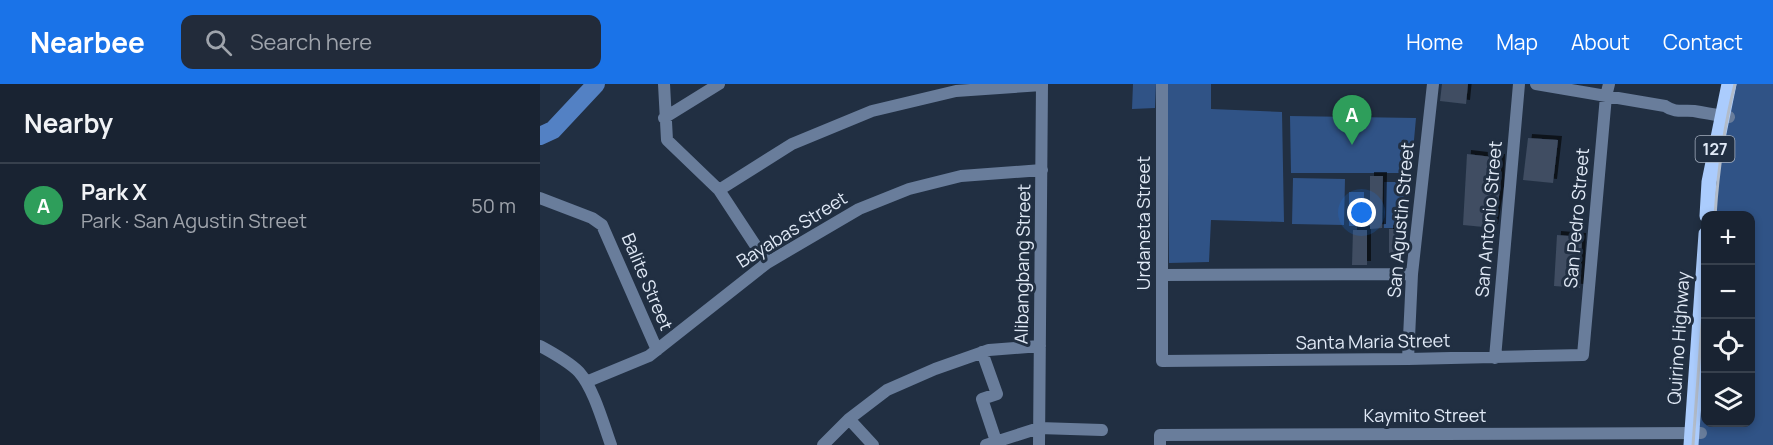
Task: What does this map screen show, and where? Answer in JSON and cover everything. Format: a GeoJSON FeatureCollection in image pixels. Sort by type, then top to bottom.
{"type":"FeatureCollection","features":[{"type":"Feature","properties":{"kind":"main road","name":"127"},"geometry":{"type":"LineString","coordinates":[[1717,211],[1729,84]]}},
{"type":"Feature","properties":{"kind":"main road","name":"127"},"geometry":{"type":"LineString","coordinates":[[1707,211],[1709,182],[1725,117],[1737,84]]}},
{"type":"Feature","properties":{"kind":"main road","name":"Quirino Highway"},"geometry":{"type":"LineString","coordinates":[[1704,319],[1705,265]]}},
{"type":"Feature","properties":{"kind":"main road","name":"Quirino Highway"},"geometry":{"type":"LineString","coordinates":[[1696,439],[1702,373]]}},
{"type":"Feature","properties":{"kind":"street"},"geometry":{"type":"LineString","coordinates":[[663,84],[667,140],[719,190],[767,263]]}},
{"type":"Feature","properties":{"kind":"street"},"geometry":{"type":"LineString","coordinates":[[664,118],[719,84]]}},
{"type":"Feature","properties":{"kind":"street"},"geometry":{"type":"LineString","coordinates":[[719,190],[792,144],[872,111],[956,91],[1042,84]]}},
{"type":"Feature","properties":{"kind":"street","name":"Alibangbang Street"},"geometry":{"type":"LineString","coordinates":[[1039,445],[1042,84]]}},
{"type":"Feature","properties":{"kind":"street","name":"Urdaneta Street"},"geometry":{"type":"LineString","coordinates":[[1162,84],[1162,361]]}},
{"type":"Feature","properties":{"kind":"street","name":"San Agustin Street"},"geometry":{"type":"LineString","coordinates":[[1408,360],[1412,274],[1432,84]]}},
{"type":"Feature","properties":{"kind":"street","name":"San Antonio Street"},"geometry":{"type":"LineString","coordinates":[[1495,358],[1519,84]]}},
{"type":"Feature","properties":{"kind":"street"},"geometry":{"type":"LineString","coordinates":[[1536,84],[1607,90],[1665,106],[1672,104],[1684,106],[1689,111],[1725,117]]}},
{"type":"Feature","properties":{"kind":"street","name":"San Pedro Street"},"geometry":{"type":"LineString","coordinates":[[1583,355],[1607,90]]}},
{"type":"Feature","properties":{"kind":"street","name":"Bayabas Street"},"geometry":{"type":"LineString","coordinates":[[586,382],[649,356],[767,263],[859,209],[909,189],[961,176],[1041,170]]}},
{"type":"Feature","properties":{"kind":"street","name":"Balite Street"},"geometry":{"type":"LineString","coordinates":[[540,198],[592,218],[602,225],[657,350]]}},
{"type":"Feature","properties":{"kind":"street"},"geometry":{"type":"LineString","coordinates":[[1162,275],[1412,274]]}},
{"type":"Feature","properties":{"kind":"street"},"geometry":{"type":"LineString","coordinates":[[540,346],[569,363],[586,382],[611,445]]}},
{"type":"Feature","properties":{"kind":"street"},"geometry":{"type":"LineString","coordinates":[[823,445],[849,418],[887,390],[982,352],[1040,346]]}},
{"type":"Feature","properties":{"kind":"street"},"geometry":{"type":"LineString","coordinates":[[982,352],[997,394],[982,399],[991,443],[1039,428],[1102,430]]}},
{"type":"Feature","properties":{"kind":"street","name":"Santa Maria Street"},"geometry":{"type":"LineString","coordinates":[[1162,361],[1408,360],[1583,355]]}},
{"type":"Feature","properties":{"kind":"street"},"geometry":{"type":"LineString","coordinates":[[849,418],[873,445]]}},
{"type":"Feature","properties":{"kind":"street","name":"Kaymito Street"},"geometry":{"type":"LineString","coordinates":[[1160,440],[1696,439]]}},
{"type":"Feature","properties":{"kind":"shaded area"},"geometry":{"type":"Polygon","coordinates":[[[1133,84],[1156,84],[1155,108],[1132,109],[1133,84]]]}},
{"type":"Feature","properties":{"kind":"shaded area"},"geometry":{"type":"Polygon","coordinates":[[[1167,84],[1211,84],[1211,109],[1282,112],[1284,222],[1211,220],[1209,262],[1169,263],[1167,84]]]}},
{"type":"Feature","properties":{"kind":"shaded area"},"geometry":{"type":"Polygon","coordinates":[[[1732,84],[1773,84],[1773,445],[1696,445],[1701,369],[1701,427],[1755,427],[1755,211],[1712,211],[1714,183],[1732,84]]]}},
{"type":"Feature","properties":{"kind":"shaded area"},"geometry":{"type":"Polygon","coordinates":[[[1290,116],[1416,118],[1411,173],[1291,173],[1290,116]]]}},
{"type":"Feature","properties":{"kind":"shaded area"},"geometry":{"type":"Polygon","coordinates":[[[1293,178],[1345,179],[1344,225],[1292,224],[1293,178]]]}},
{"type":"Feature","properties":{"kind":"shaded area"},"geometry":{"type":"Polygon","coordinates":[[[1384,182],[1405,182],[1405,228],[1384,228],[1384,182]]]}},
{"type":"Feature","properties":{"kind":"shaded area"},"geometry":{"type":"Polygon","coordinates":[[[1349,192],[1364,192],[1364,226],[1349,226],[1349,192]]]}},
{"type":"Feature","properties":{"kind":"building"},"geometry":{"type":"Polygon","coordinates":[[[1442,84],[1468,84],[1466,104],[1440,101],[1442,84]]]}},
{"type":"Feature","properties":{"kind":"building"},"geometry":{"type":"Polygon","coordinates":[[[1528,138],[1558,140],[1553,183],[1523,180],[1528,138]]]}},
{"type":"Feature","properties":{"kind":"building"},"geometry":{"type":"Polygon","coordinates":[[[1467,154],[1501,158],[1500,190],[1494,228],[1463,225],[1467,154]]]}},
{"type":"Feature","properties":{"kind":"building"},"geometry":{"type":"Polygon","coordinates":[[[1370,176],[1383,176],[1382,228],[1370,229],[1370,176]]]}},
{"type":"Feature","properties":{"kind":"building"},"geometry":{"type":"Polygon","coordinates":[[[1389,229],[1402,229],[1402,258],[1389,258],[1389,229]]]}},
{"type":"Feature","properties":{"kind":"building"},"geometry":{"type":"Polygon","coordinates":[[[1353,230],[1367,230],[1367,265],[1352,265],[1353,230]]]}},
{"type":"Feature","properties":{"kind":"building"},"geometry":{"type":"Polygon","coordinates":[[[1557,235],[1582,237],[1580,288],[1554,286],[1557,235]]]}},
{"type":"Feature","properties":{"kind":"waterway"},"geometry":{"type":"LineString","coordinates":[[540,136],[553,130],[596,84]]}},
{"type":"Feature","properties":{"kind":"railway"},"geometry":{"type":"LineString","coordinates":[[1715,211],[1722,149],[1735,84]]}},
{"type":"Feature","properties":{"kind":"railway"},"geometry":{"type":"LineString","coordinates":[[1693,445],[1702,319]]}},
{"type":"Feature","properties":{"kind":"place","name":"Park X"},"geometry":{"type":"Point","coordinates":[1352,145]}}]}
